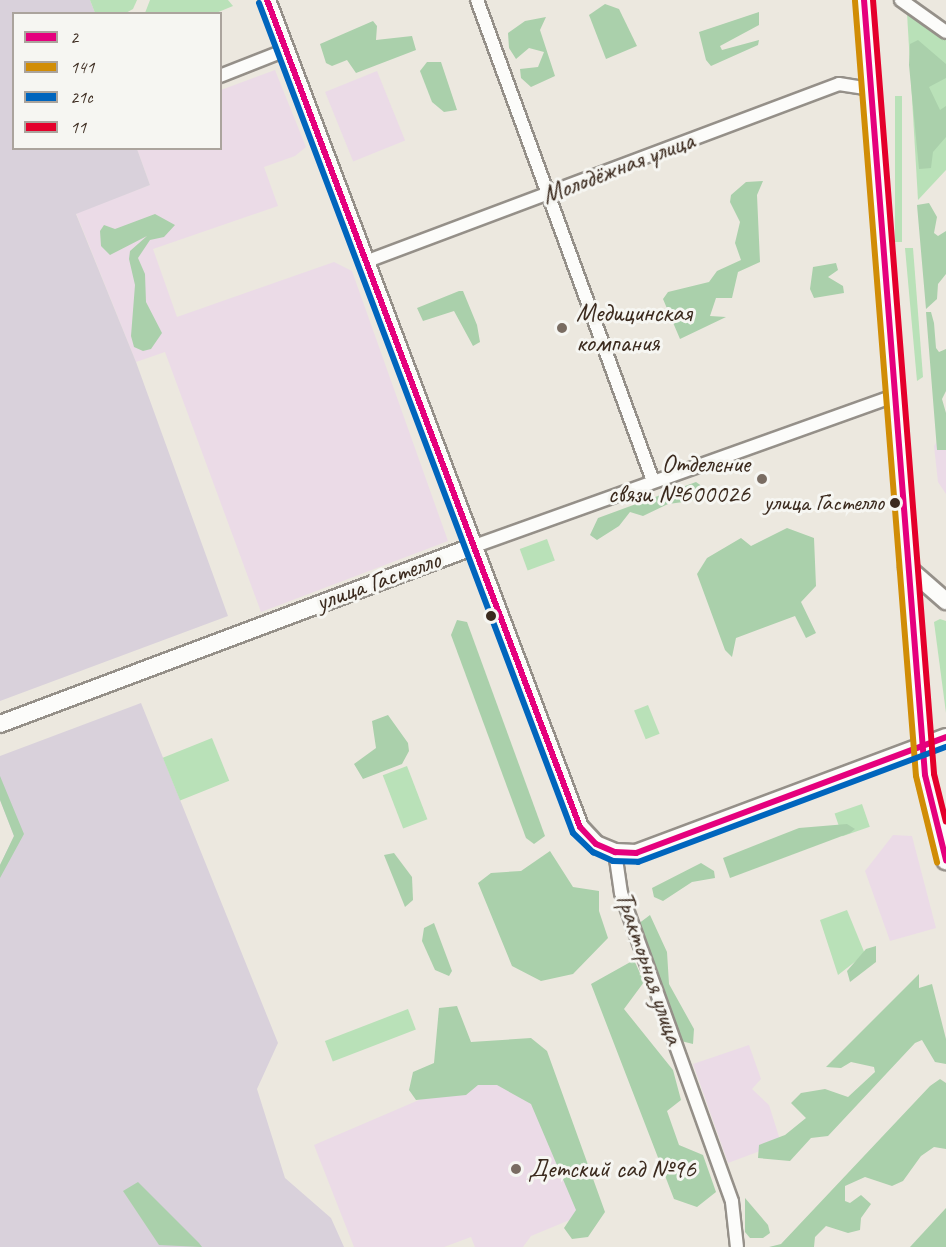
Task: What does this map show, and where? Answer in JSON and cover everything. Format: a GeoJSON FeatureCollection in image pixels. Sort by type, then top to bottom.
{"type":"FeatureCollection","features":[{"type":"Feature","properties":{"kind":"main road"},"geometry":{"type":"LineString","coordinates":[[267,0],[472,547],[580,827],[596,844],[615,852],[636,853],[946,737]]}},
{"type":"Feature","properties":{"kind":"main road"},"geometry":{"type":"LineString","coordinates":[[864,0],[893,396],[925,775],[946,860]]}},
{"type":"Feature","properties":{"kind":"main road","name":"улица Гастелло"},"geometry":{"type":"LineString","coordinates":[[0,724],[472,547]]}},
{"type":"Feature","properties":{"kind":"main road"},"geometry":{"type":"LineString","coordinates":[[907,567],[946,601]]}},
{"type":"Feature","properties":{"kind":"street"},"geometry":{"type":"LineString","coordinates":[[477,0],[653,481]]}},
{"type":"Feature","properties":{"kind":"street"},"geometry":{"type":"LineString","coordinates":[[901,0],[946,32]]}},
{"type":"Feature","properties":{"kind":"street"},"geometry":{"type":"LineString","coordinates":[[222,75],[286,50]]}},
{"type":"Feature","properties":{"kind":"street","name":"Молодёжная улица"},"geometry":{"type":"LineString","coordinates":[[365,262],[549,195],[839,84],[872,89]]}},
{"type":"Feature","properties":{"kind":"street","name":"улица Гастелло"},"geometry":{"type":"LineString","coordinates":[[472,547],[893,396]]}},
{"type":"Feature","properties":{"kind":"street","name":"Тракторная улица"},"geometry":{"type":"LineString","coordinates":[[615,852],[621,893],[732,1202],[737,1247]]}},
{"type":"Feature","properties":{"kind":"shaded area"},"geometry":{"type":"Polygon","coordinates":[[[0,0],[90,0],[95,12],[12,12],[12,150],[137,150],[150,185],[76,214],[136,362],[228,616],[0,701],[0,0]]]}},
{"type":"Feature","properties":{"kind":"shaded area"},"geometry":{"type":"Polygon","coordinates":[[[275,70],[306,147],[295,156],[264,167],[278,206],[153,249],[177,317],[334,262],[352,271],[448,541],[261,612],[165,352],[136,362],[76,213],[150,185],[137,150],[222,150],[222,90],[275,70]]]}},
{"type":"Feature","properties":{"kind":"shaded area"},"geometry":{"type":"Polygon","coordinates":[[[377,71],[405,141],[353,162],[325,92],[377,71]]]}},
{"type":"Feature","properties":{"kind":"shaded area"},"geometry":{"type":"Polygon","coordinates":[[[938,440],[946,440],[946,494],[938,482],[934,446],[938,440]]]}},
{"type":"Feature","properties":{"kind":"shaded area"},"geometry":{"type":"Polygon","coordinates":[[[141,703],[278,1043],[257,1089],[285,1178],[331,1218],[344,1247],[0,1247],[0,865],[14,836],[0,800],[0,756],[141,703]]]}},
{"type":"Feature","properties":{"kind":"shaded area"},"geometry":{"type":"Polygon","coordinates":[[[893,835],[912,836],[936,928],[890,941],[865,871],[893,835]]]}},
{"type":"Feature","properties":{"kind":"shaded area"},"geometry":{"type":"Polygon","coordinates":[[[749,1045],[761,1079],[752,1089],[769,1105],[781,1143],[728,1163],[693,1064],[749,1045]]]}},
{"type":"Feature","properties":{"kind":"shaded area"},"geometry":{"type":"Polygon","coordinates":[[[524,1055],[589,1212],[531,1236],[523,1247],[475,1247],[471,1237],[444,1247],[354,1247],[314,1145],[524,1055]]]}},
{"type":"Feature","properties":{"kind":"green space"},"geometry":{"type":"Polygon","coordinates":[[[90,0],[137,0],[133,9],[128,12],[95,12],[90,0]]]}},
{"type":"Feature","properties":{"kind":"green space"},"geometry":{"type":"Polygon","coordinates":[[[150,0],[228,0],[233,6],[218,12],[145,12],[150,0]]]}},
{"type":"Feature","properties":{"kind":"green space"},"geometry":{"type":"Polygon","coordinates":[[[605,4],[619,9],[637,46],[606,59],[589,15],[605,4]]]}},
{"type":"Feature","properties":{"kind":"green space"},"geometry":{"type":"Polygon","coordinates":[[[759,12],[759,25],[720,46],[722,50],[759,40],[758,45],[711,66],[706,60],[699,32],[759,12]]]}},
{"type":"Feature","properties":{"kind":"green space"},"geometry":{"type":"Polygon","coordinates":[[[907,13],[946,40],[946,170],[918,200],[907,13]]]}},
{"type":"Feature","properties":{"kind":"green space"},"geometry":{"type":"Polygon","coordinates":[[[546,17],[540,30],[555,76],[531,87],[521,78],[520,69],[538,67],[544,52],[529,48],[516,59],[509,48],[508,33],[525,21],[546,17]]]}},
{"type":"Feature","properties":{"kind":"green space"},"geometry":{"type":"Polygon","coordinates":[[[373,21],[377,26],[376,40],[412,36],[416,50],[356,73],[347,60],[332,66],[326,63],[320,44],[373,21]]]}},
{"type":"Feature","properties":{"kind":"green space"},"geometry":{"type":"Polygon","coordinates":[[[918,40],[946,64],[946,78],[929,87],[940,110],[946,106],[946,137],[933,152],[931,168],[919,169],[909,65],[910,44],[918,40]]]}},
{"type":"Feature","properties":{"kind":"green space"},"geometry":{"type":"Polygon","coordinates":[[[427,62],[441,62],[457,110],[444,112],[432,102],[420,71],[427,62]]]}},
{"type":"Feature","properties":{"kind":"green space"},"geometry":{"type":"Polygon","coordinates":[[[895,96],[902,96],[902,242],[895,242],[895,96]]]}},
{"type":"Feature","properties":{"kind":"green space"},"geometry":{"type":"Polygon","coordinates":[[[763,181],[757,195],[760,262],[738,272],[732,298],[716,298],[710,316],[726,317],[680,339],[663,299],[668,292],[709,282],[717,271],[741,260],[735,243],[740,222],[730,202],[731,195],[746,182],[763,181]]]}},
{"type":"Feature","properties":{"kind":"green space"},"geometry":{"type":"Polygon","coordinates":[[[929,203],[937,217],[934,233],[938,236],[946,231],[946,274],[938,284],[937,299],[926,309],[917,205],[929,203]]]}},
{"type":"Feature","properties":{"kind":"green space"},"geometry":{"type":"Polygon","coordinates":[[[155,214],[175,225],[164,237],[150,240],[138,258],[145,274],[146,302],[162,333],[151,349],[143,351],[134,347],[131,336],[135,285],[129,259],[130,251],[147,236],[110,255],[101,246],[100,231],[104,225],[115,229],[155,214]]]}},
{"type":"Feature","properties":{"kind":"green space"},"geometry":{"type":"Polygon","coordinates":[[[905,248],[913,248],[923,377],[917,381],[905,248]]]}},
{"type":"Feature","properties":{"kind":"green space"},"geometry":{"type":"Polygon","coordinates":[[[836,263],[838,270],[828,277],[843,286],[844,293],[814,298],[810,289],[813,267],[836,263]]]}},
{"type":"Feature","properties":{"kind":"green space"},"geometry":{"type":"Polygon","coordinates":[[[463,291],[477,325],[480,342],[473,346],[454,311],[423,321],[417,308],[463,291]]]}},
{"type":"Feature","properties":{"kind":"green space"},"geometry":{"type":"Polygon","coordinates":[[[926,312],[931,312],[936,348],[939,352],[946,349],[946,391],[942,399],[946,413],[946,450],[937,450],[926,312]]]}},
{"type":"Feature","properties":{"kind":"green space"},"geometry":{"type":"Polygon","coordinates":[[[696,482],[706,489],[699,500],[668,504],[643,516],[630,512],[619,526],[597,540],[590,535],[598,518],[696,482]]]}},
{"type":"Feature","properties":{"kind":"green space"},"geometry":{"type":"Polygon","coordinates":[[[787,528],[814,538],[816,586],[801,602],[816,633],[806,638],[795,616],[736,638],[732,657],[725,650],[697,574],[707,558],[741,538],[751,546],[787,528]]]}},
{"type":"Feature","properties":{"kind":"green space"},"geometry":{"type":"Polygon","coordinates":[[[547,539],[555,561],[528,571],[520,549],[547,539]]]}},
{"type":"Feature","properties":{"kind":"green space"},"geometry":{"type":"Polygon","coordinates":[[[940,619],[946,621],[946,713],[934,622],[940,619]]]}},
{"type":"Feature","properties":{"kind":"green space"},"geometry":{"type":"Polygon","coordinates":[[[457,620],[467,622],[545,836],[534,844],[526,838],[451,635],[457,620]]]}},
{"type":"Feature","properties":{"kind":"green space"},"geometry":{"type":"Polygon","coordinates":[[[648,705],[660,734],[646,739],[634,711],[648,705]]]}},
{"type":"Feature","properties":{"kind":"green space"},"geometry":{"type":"Polygon","coordinates":[[[388,715],[408,743],[409,751],[402,764],[363,779],[354,764],[376,748],[372,721],[388,715]]]}},
{"type":"Feature","properties":{"kind":"green space"},"geometry":{"type":"Polygon","coordinates":[[[212,738],[229,781],[180,801],[163,758],[212,738]]]}},
{"type":"Feature","properties":{"kind":"green space"},"geometry":{"type":"Polygon","coordinates":[[[407,766],[427,819],[403,829],[383,775],[407,766]]]}},
{"type":"Feature","properties":{"kind":"green space"},"geometry":{"type":"Polygon","coordinates":[[[0,776],[24,834],[0,878],[0,865],[14,836],[0,800],[0,776]]]}},
{"type":"Feature","properties":{"kind":"green space"},"geometry":{"type":"Polygon","coordinates":[[[862,804],[870,827],[842,836],[835,813],[862,804]]]}},
{"type":"Feature","properties":{"kind":"green space"},"geometry":{"type":"Polygon","coordinates":[[[847,824],[855,829],[850,833],[730,878],[723,858],[799,828],[847,824]]]}},
{"type":"Feature","properties":{"kind":"green space"},"geometry":{"type":"Polygon","coordinates":[[[550,851],[573,887],[599,891],[599,911],[608,938],[573,974],[541,981],[512,966],[478,883],[491,873],[521,871],[550,851]]]}},
{"type":"Feature","properties":{"kind":"green space"},"geometry":{"type":"Polygon","coordinates":[[[394,853],[412,877],[413,900],[405,907],[384,855],[394,853]]]}},
{"type":"Feature","properties":{"kind":"green space"},"geometry":{"type":"Polygon","coordinates":[[[701,863],[714,871],[715,878],[692,882],[663,901],[654,897],[652,888],[701,863]]]}},
{"type":"Feature","properties":{"kind":"green space"},"geometry":{"type":"Polygon","coordinates":[[[847,910],[865,954],[838,975],[820,920],[847,910]]]}},
{"type":"Feature","properties":{"kind":"green space"},"geometry":{"type":"Polygon","coordinates":[[[650,915],[667,952],[669,984],[694,1029],[693,1044],[681,1041],[638,924],[650,915]]]}},
{"type":"Feature","properties":{"kind":"green space"},"geometry":{"type":"Polygon","coordinates":[[[434,923],[452,971],[449,976],[435,970],[422,941],[424,928],[434,923]]]}},
{"type":"Feature","properties":{"kind":"green space"},"geometry":{"type":"Polygon","coordinates":[[[876,946],[876,962],[850,982],[847,971],[866,949],[876,946]]]}},
{"type":"Feature","properties":{"kind":"green space"},"geometry":{"type":"Polygon","coordinates":[[[634,960],[644,982],[624,1009],[673,1070],[681,1100],[667,1111],[679,1145],[703,1155],[716,1192],[697,1207],[674,1199],[591,984],[634,960]]]}},
{"type":"Feature","properties":{"kind":"green space"},"geometry":{"type":"Polygon","coordinates":[[[919,974],[919,988],[932,984],[946,1039],[946,1064],[935,1062],[922,1040],[915,1043],[828,1136],[811,1138],[790,1161],[758,1158],[759,1145],[785,1135],[806,1118],[791,1103],[801,1093],[825,1089],[848,1097],[875,1072],[874,1067],[851,1062],[841,1068],[826,1067],[919,974]]]}},
{"type":"Feature","properties":{"kind":"green space"},"geometry":{"type":"Polygon","coordinates":[[[457,1006],[471,1042],[531,1038],[547,1051],[605,1212],[588,1237],[572,1239],[564,1228],[576,1210],[531,1104],[497,1085],[478,1085],[466,1095],[416,1100],[409,1090],[413,1072],[434,1063],[439,1008],[457,1006]]]}},
{"type":"Feature","properties":{"kind":"green space"},"geometry":{"type":"Polygon","coordinates":[[[408,1009],[416,1030],[333,1061],[325,1041],[408,1009]]]}},
{"type":"Feature","properties":{"kind":"green space"},"geometry":{"type":"Polygon","coordinates":[[[940,1079],[946,1083],[946,1149],[934,1147],[921,1156],[903,1181],[892,1186],[865,1177],[845,1186],[845,1201],[850,1203],[861,1195],[871,1204],[861,1218],[860,1230],[848,1233],[826,1226],[815,1237],[814,1247],[769,1247],[781,1244],[930,1086],[940,1079]]]}},
{"type":"Feature","properties":{"kind":"green space"},"geometry":{"type":"Polygon","coordinates":[[[138,1182],[202,1247],[159,1245],[123,1191],[138,1182]]]}},
{"type":"Feature","properties":{"kind":"green space"},"geometry":{"type":"Polygon","coordinates":[[[745,1198],[768,1225],[770,1233],[763,1238],[750,1238],[745,1232],[745,1198]]]}},
{"type":"Feature","properties":{"kind":"green space"},"geometry":{"type":"Polygon","coordinates":[[[946,1208],[946,1247],[910,1247],[946,1208]]]}},
{"type":"Feature","properties":{"kind":"transit line","name":"2"},"geometry":{"type":"LineString","coordinates":[[267,0],[580,827],[596,844],[615,852],[636,853],[946,737]]}},
{"type":"Feature","properties":{"kind":"transit line","name":"2"},"geometry":{"type":"LineString","coordinates":[[864,0],[925,775],[946,860]]}},
{"type":"Feature","properties":{"kind":"transit line","name":"11"},"geometry":{"type":"LineString","coordinates":[[873,0],[934,774],[946,822]]}},
{"type":"Feature","properties":{"kind":"transit line","name":"141"},"geometry":{"type":"LineString","coordinates":[[855,1],[916,776],[937,862]]}},
{"type":"Feature","properties":{"kind":"transit line","name":"21с"},"geometry":{"type":"LineString","coordinates":[[259,3],[573,833],[593,852],[613,861],[638,862],[946,747]]}},
{"type":"Feature","properties":{"kind":"place","name":"Медицинская компания"},"geometry":{"type":"Point","coordinates":[562,328]}},
{"type":"Feature","properties":{"kind":"place","name":"Отделение связи №600026"},"geometry":{"type":"Point","coordinates":[762,479]}},
{"type":"Feature","properties":{"kind":"place","name":"улица Гастелло"},"geometry":{"type":"Point","coordinates":[895,503]}},
{"type":"Feature","properties":{"kind":"place","name":"Детский сад №96"},"geometry":{"type":"Point","coordinates":[516,1169]}}]}
